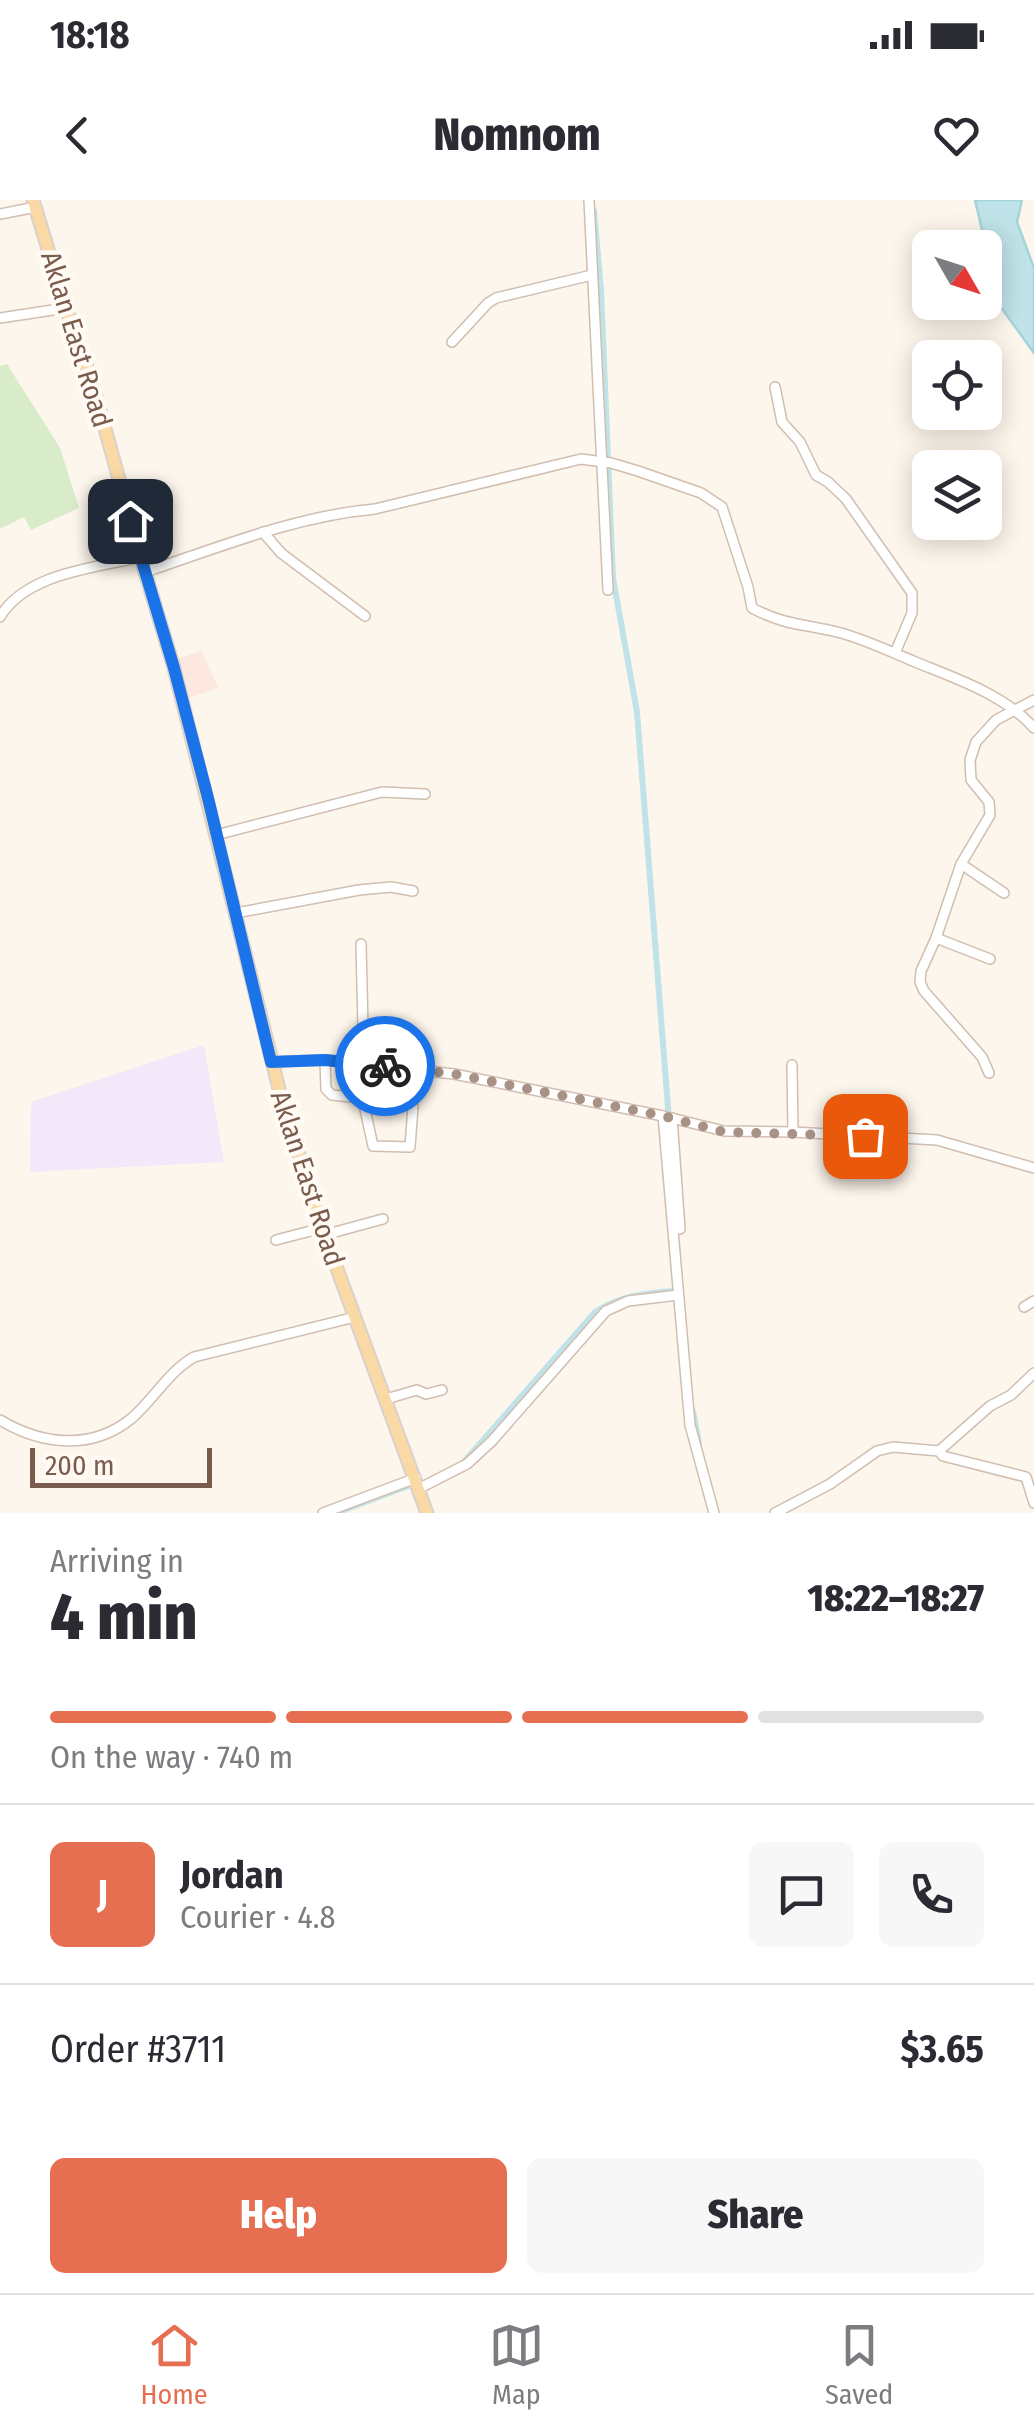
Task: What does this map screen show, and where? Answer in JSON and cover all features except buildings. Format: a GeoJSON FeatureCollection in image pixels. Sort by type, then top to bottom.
{"type":"FeatureCollection","features":[{"type":"Feature","properties":{"kind":"main road","name":"Aklan East Road"},"geometry":{"type":"LineString","coordinates":[[34,204],[90,374],[174,668],[271,1062],[323,1231],[428,1513]]}},
{"type":"Feature","properties":{"kind":"street"},"geometry":{"type":"LineString","coordinates":[[590,200],[608,590]]}},
{"type":"Feature","properties":{"kind":"street"},"geometry":{"type":"LineString","coordinates":[[0,214],[34,204]]}},
{"type":"Feature","properties":{"kind":"street"},"geometry":{"type":"LineString","coordinates":[[452,342],[496,298],[592,275]]}},
{"type":"Feature","properties":{"kind":"street"},"geometry":{"type":"LineString","coordinates":[[0,318],[66,308]]}},
{"type":"Feature","properties":{"kind":"street"},"geometry":{"type":"LineString","coordinates":[[775,387],[782,422],[794,433],[816,475],[846,499],[912,593],[912,613],[895,653]]}},
{"type":"Feature","properties":{"kind":"street"},"geometry":{"type":"LineString","coordinates":[[145,572],[263,532],[340,512],[375,509],[580,460],[605,462],[702,493],[722,508],[752,608],[775,620],[836,632],[895,653],[982,692],[1015,710],[1034,728]]}},
{"type":"Feature","properties":{"kind":"street"},"geometry":{"type":"LineString","coordinates":[[263,532],[281,553],[365,616]]}},
{"type":"Feature","properties":{"kind":"street"},"geometry":{"type":"LineString","coordinates":[[0,617],[17,595],[43,581],[141,558]]}},
{"type":"Feature","properties":{"kind":"street"},"geometry":{"type":"LineString","coordinates":[[989,1073],[982,1057],[932,1002],[920,982],[921,971],[961,864],[990,815],[989,802],[971,780],[973,750],[982,733],[996,720],[1034,700]]}},
{"type":"Feature","properties":{"kind":"street"},"geometry":{"type":"LineString","coordinates":[[216,835],[382,792],[425,794]]}},
{"type":"Feature","properties":{"kind":"street"},"geometry":{"type":"LineString","coordinates":[[961,864],[1004,893]]}},
{"type":"Feature","properties":{"kind":"street"},"geometry":{"type":"LineString","coordinates":[[236,913],[358,890],[391,886],[413,891]]}},
{"type":"Feature","properties":{"kind":"street"},"geometry":{"type":"LineString","coordinates":[[936,938],[990,959]]}},
{"type":"Feature","properties":{"kind":"street"},"geometry":{"type":"LineString","coordinates":[[361,944],[363,1028],[370,1064]]}},
{"type":"Feature","properties":{"kind":"street"},"geometry":{"type":"LineString","coordinates":[[271,1062],[325,1060],[454,1074],[724,1132],[937,1140],[1034,1168]]}},
{"type":"Feature","properties":{"kind":"street"},"geometry":{"type":"LineString","coordinates":[[325,1060],[328,1092],[332,1095],[412,1106],[410,1147],[373,1146],[363,1100]]}},
{"type":"Feature","properties":{"kind":"street"},"geometry":{"type":"LineString","coordinates":[[792,1065],[792,1132]]}},
{"type":"Feature","properties":{"kind":"street"},"geometry":{"type":"LineString","coordinates":[[668,1117],[680,1229]]}},
{"type":"Feature","properties":{"kind":"street"},"geometry":{"type":"LineString","coordinates":[[668,1117],[690,1426],[714,1513]]}},
{"type":"Feature","properties":{"kind":"street"},"geometry":{"type":"LineString","coordinates":[[276,1240],[383,1219]]}},
{"type":"Feature","properties":{"kind":"street"},"geometry":{"type":"LineString","coordinates":[[323,1513],[468,1464],[606,1311],[628,1301],[678,1296]]}},
{"type":"Feature","properties":{"kind":"street"},"geometry":{"type":"LineString","coordinates":[[0,1420],[38,1438],[61,1442],[91,1440],[131,1418],[174,1372],[194,1357],[355,1317]]}},
{"type":"Feature","properties":{"kind":"street"},"geometry":{"type":"LineString","coordinates":[[939,1451],[1034,1372]]}},
{"type":"Feature","properties":{"kind":"street"},"geometry":{"type":"LineString","coordinates":[[386,1399],[417,1390],[426,1394],[442,1390]]}},
{"type":"Feature","properties":{"kind":"street"},"geometry":{"type":"LineString","coordinates":[[774,1513],[830,1484],[878,1451],[894,1447],[939,1451],[943,1456],[1026,1476],[1034,1503]]}},
{"type":"Feature","properties":{"kind":"shaded area"},"geometry":{"type":"Polygon","coordinates":[[[202,651],[218,688],[189,698],[176,659],[202,651]]]}},
{"type":"Feature","properties":{"kind":"shaded area"},"geometry":{"type":"Polygon","coordinates":[[[204,1045],[224,1162],[30,1172],[31,1102],[204,1045]]]}},
{"type":"Feature","properties":{"kind":"green space"},"geometry":{"type":"Polygon","coordinates":[[[7,364],[60,448],[79,508],[31,530],[24,517],[0,529],[0,366],[7,364]]]}},
{"type":"Feature","properties":{"kind":"water"},"geometry":{"type":"Polygon","coordinates":[[[975,200],[1022,200],[1017,222],[1034,268],[1034,353],[1002,309],[1002,230],[982,230],[975,200]]]}},
{"type":"Feature","properties":{"kind":"waterway"},"geometry":{"type":"LineString","coordinates":[[594,211],[613,578],[637,712],[669,1120]]}},
{"type":"Feature","properties":{"kind":"waterway"},"geometry":{"type":"LineString","coordinates":[[463,1463],[595,1312],[633,1296],[674,1291]]}},
{"type":"Feature","properties":{"kind":"waterway"},"geometry":{"type":"LineString","coordinates":[[693,1411],[699,1443]]}},
{"type":"Feature","properties":{"kind":"waterway"},"geometry":{"type":"LineString","coordinates":[[336,1513],[408,1486]]}},
{"type":"Feature","properties":{"kind":"way so far"},"geometry":{"type":"LineString","coordinates":[[385,1066],[454,1074],[724,1132],[865,1136]]}},
{"type":"Feature","properties":{"kind":"route"},"geometry":{"type":"LineString","coordinates":[[130,521],[208,798],[271,1062],[325,1060],[385,1066]]}}]}
